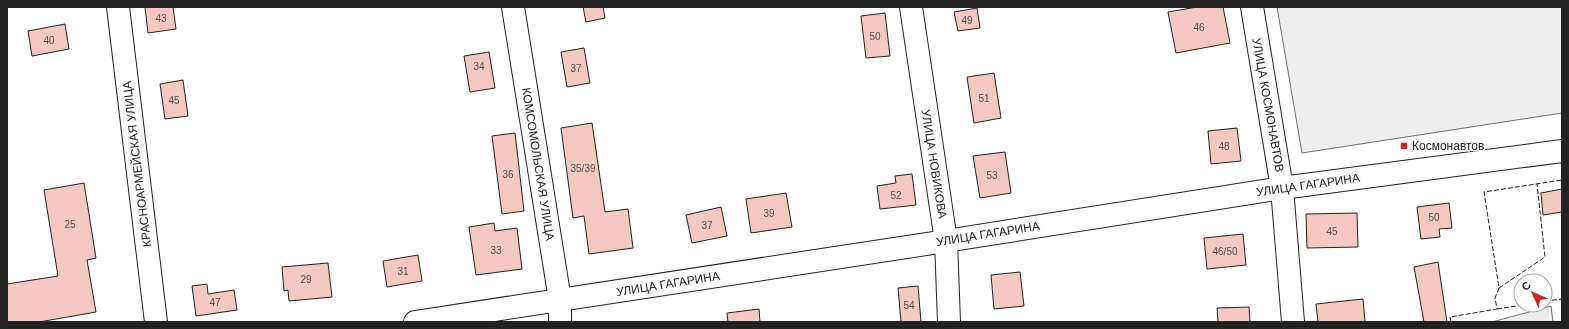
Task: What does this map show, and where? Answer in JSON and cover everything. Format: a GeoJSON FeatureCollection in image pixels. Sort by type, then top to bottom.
{"type":"FeatureCollection","features":[{"type":"Feature","properties":{"kind":"street","name":"КРАСНОАРМЕЙСКАЯ УЛИЦА"},"geometry":{"type":"LineString","coordinates":[[118,7],[156,322]]}},
{"type":"Feature","properties":{"kind":"street","name":"КОМСОМОЛЬСКАЯ УЛИЦА"},"geometry":{"type":"LineString","coordinates":[[513,7],[560,300],[560,322]]}},
{"type":"Feature","properties":{"kind":"street","name":"УЛИЦА НОВИКОВА"},"geometry":{"type":"LineString","coordinates":[[911,7],[946,241],[949,322]]}},
{"type":"Feature","properties":{"kind":"street","name":"УЛИЦА КОСМОНАВТОВ"},"geometry":{"type":"LineString","coordinates":[[1252,7],[1282,188],[1293,322]]}},
{"type":"Feature","properties":{"kind":"street","name":"УЛИЦА ГАГАРИНА"},"geometry":{"type":"LineString","coordinates":[[415,322],[1282,188],[1562,151]]}},
{"type":"Feature","properties":{"kind":"shaded area"},"geometry":{"type":"Polygon","coordinates":[[[1277,7],[1562,7],[1562,113],[1302,153],[1277,7]]]}},
{"type":"Feature","properties":{"kind":"shaded area"},"geometry":{"type":"Polygon","coordinates":[[[1525,313],[1552,313],[1553,322],[1492,322],[1525,313]]]}},
{"type":"Feature","properties":{"kind":"building"},"geometry":{"type":"Polygon","coordinates":[[[145,7],[173,7],[176,29],[148,33],[145,7]]]}},
{"type":"Feature","properties":{"kind":"building"},"geometry":{"type":"Polygon","coordinates":[[[583,7],[603,7],[605,18],[586,22],[583,7]]]}},
{"type":"Feature","properties":{"kind":"building"},"geometry":{"type":"Polygon","coordinates":[[[1197,7],[1223,7],[1230,43],[1176,53],[1168,12],[1197,7]]]}},
{"type":"Feature","properties":{"kind":"building"},"geometry":{"type":"Polygon","coordinates":[[[977,8],[980,28],[958,31],[954,12],[977,8]]]}},
{"type":"Feature","properties":{"kind":"building"},"geometry":{"type":"Polygon","coordinates":[[[885,13],[890,56],[866,58],[861,16],[885,13]]]}},
{"type":"Feature","properties":{"kind":"building"},"geometry":{"type":"Polygon","coordinates":[[[65,24],[69,49],[32,56],[28,31],[65,24]]]}},
{"type":"Feature","properties":{"kind":"building"},"geometry":{"type":"Polygon","coordinates":[[[584,48],[590,83],[567,87],[561,52],[584,48]]]}},
{"type":"Feature","properties":{"kind":"building"},"geometry":{"type":"Polygon","coordinates":[[[489,52],[495,88],[470,92],[464,56],[489,52]]]}},
{"type":"Feature","properties":{"kind":"building"},"geometry":{"type":"Polygon","coordinates":[[[994,73],[1001,118],[974,123],[967,77],[994,73]]]}},
{"type":"Feature","properties":{"kind":"building"},"geometry":{"type":"Polygon","coordinates":[[[183,80],[188,116],[165,119],[160,84],[183,80]]]}},
{"type":"Feature","properties":{"kind":"building"},"geometry":{"type":"Polygon","coordinates":[[[592,123],[605,212],[628,209],[633,248],[589,254],[584,216],[573,218],[561,128],[592,123]]]}},
{"type":"Feature","properties":{"kind":"building"},"geometry":{"type":"Polygon","coordinates":[[[1237,128],[1241,161],[1211,164],[1208,131],[1237,128]]]}},
{"type":"Feature","properties":{"kind":"building"},"geometry":{"type":"Polygon","coordinates":[[[515,133],[524,211],[502,214],[492,136],[515,133]]]}},
{"type":"Feature","properties":{"kind":"building"},"geometry":{"type":"Polygon","coordinates":[[[1005,152],[1011,193],[980,198],[973,156],[1005,152]]]}},
{"type":"Feature","properties":{"kind":"building"},"geometry":{"type":"Polygon","coordinates":[[[912,174],[916,205],[880,209],[877,186],[896,183],[895,176],[912,174]]]}},
{"type":"Feature","properties":{"kind":"building"},"geometry":{"type":"Polygon","coordinates":[[[84,183],[96,258],[87,260],[96,312],[39,322],[7,322],[7,284],[58,276],[44,190],[84,183]]]}},
{"type":"Feature","properties":{"kind":"building"},"geometry":{"type":"Polygon","coordinates":[[[1562,189],[1562,212],[1543,215],[1541,193],[1562,189]]]}},
{"type":"Feature","properties":{"kind":"building"},"geometry":{"type":"Polygon","coordinates":[[[786,193],[792,227],[751,233],[746,199],[786,193]]]}},
{"type":"Feature","properties":{"kind":"building"},"geometry":{"type":"Polygon","coordinates":[[[1449,203],[1452,228],[1439,229],[1440,237],[1421,239],[1417,207],[1449,203]]]}},
{"type":"Feature","properties":{"kind":"building"},"geometry":{"type":"Polygon","coordinates":[[[721,207],[727,236],[692,243],[686,215],[721,207]]]}},
{"type":"Feature","properties":{"kind":"building"},"geometry":{"type":"Polygon","coordinates":[[[1357,213],[1358,247],[1307,248],[1306,214],[1357,213]]]}},
{"type":"Feature","properties":{"kind":"building"},"geometry":{"type":"Polygon","coordinates":[[[494,223],[495,231],[517,228],[522,269],[476,275],[469,227],[494,223]]]}},
{"type":"Feature","properties":{"kind":"building"},"geometry":{"type":"Polygon","coordinates":[[[1243,234],[1246,265],[1207,269],[1204,238],[1243,234]]]}},
{"type":"Feature","properties":{"kind":"building"},"geometry":{"type":"Polygon","coordinates":[[[418,255],[422,281],[387,287],[383,261],[418,255]]]}},
{"type":"Feature","properties":{"kind":"building"},"geometry":{"type":"Polygon","coordinates":[[[1438,262],[1447,322],[1424,322],[1414,267],[1438,262]]]}},
{"type":"Feature","properties":{"kind":"building"},"geometry":{"type":"Polygon","coordinates":[[[328,263],[332,297],[289,301],[288,290],[284,291],[282,267],[328,263]]]}},
{"type":"Feature","properties":{"kind":"building"},"geometry":{"type":"Polygon","coordinates":[[[1020,272],[1024,306],[994,309],[991,275],[1020,272]]]}},
{"type":"Feature","properties":{"kind":"building"},"geometry":{"type":"Polygon","coordinates":[[[207,284],[208,294],[234,290],[237,310],[196,316],[192,286],[207,284]]]}},
{"type":"Feature","properties":{"kind":"building"},"geometry":{"type":"Polygon","coordinates":[[[918,286],[921,322],[901,322],[898,288],[918,286]]]}},
{"type":"Feature","properties":{"kind":"building"},"geometry":{"type":"Polygon","coordinates":[[[1363,299],[1365,322],[1318,322],[1316,304],[1363,299]]]}},
{"type":"Feature","properties":{"kind":"building"},"geometry":{"type":"Polygon","coordinates":[[[1249,307],[1250,322],[1218,322],[1217,308],[1249,307]]]}},
{"type":"Feature","properties":{"kind":"building"},"geometry":{"type":"Polygon","coordinates":[[[759,309],[760,322],[728,322],[727,313],[759,309]]]}},
{"type":"Feature","properties":{"kind":"fence"},"geometry":{"type":"LineString","coordinates":[[1451,322],[1450,317],[1497,309],[1495,298],[1499,288],[1484,192],[1562,180]]}},
{"type":"Feature","properties":{"kind":"fence"},"geometry":{"type":"LineString","coordinates":[[1499,288],[1545,257],[1537,184]]}},
{"type":"Feature","properties":{"kind":"fence"},"geometry":{"type":"LineString","coordinates":[[1553,300],[1562,299]]}},
{"type":"Feature","properties":{"kind":"fence"},"geometry":{"type":"LineString","coordinates":[[1497,309],[1513,307]]}},
{"type":"Feature","properties":{"kind":"place","name":"Космонавтов"},"geometry":{"type":"Point","coordinates":[1404,146]}}]}
